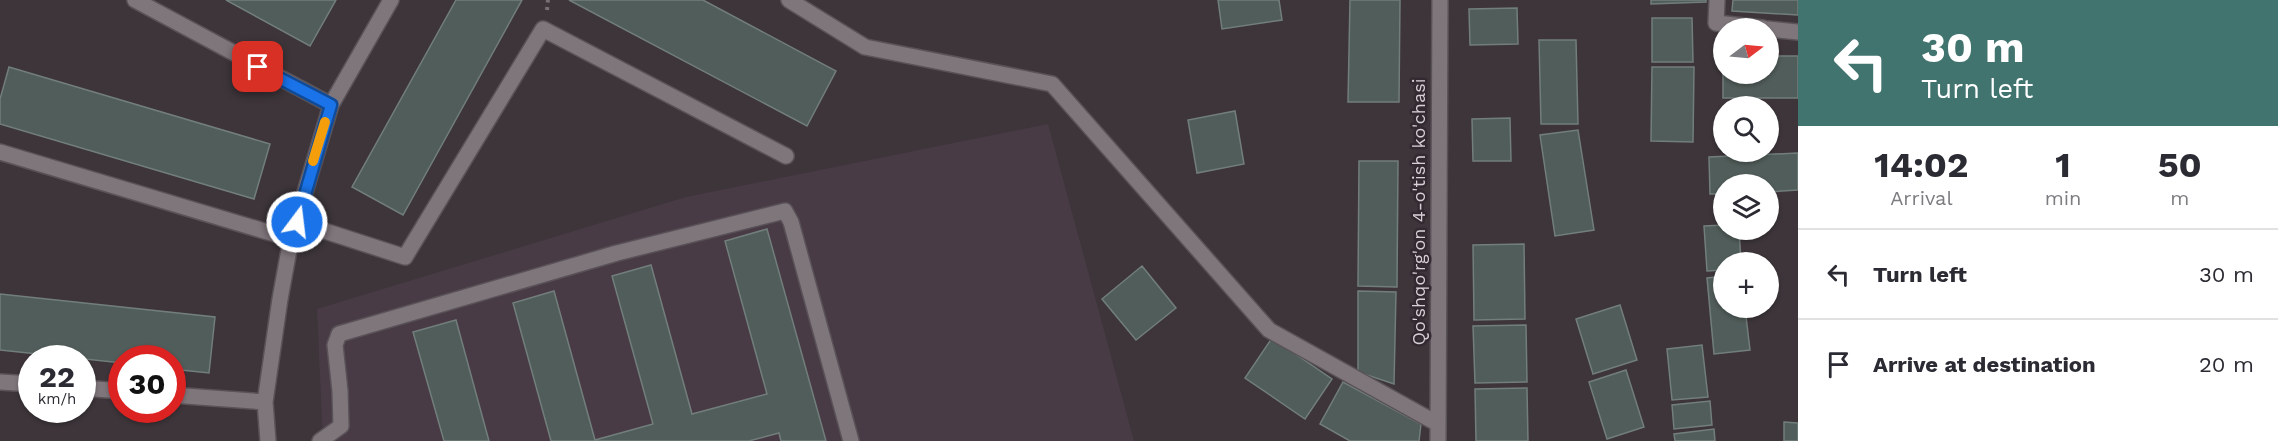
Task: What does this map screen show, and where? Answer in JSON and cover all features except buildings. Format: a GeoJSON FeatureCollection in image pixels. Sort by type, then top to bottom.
{"type":"FeatureCollection","features":[{"type":"Feature","properties":{"kind":"street"},"geometry":{"type":"LineString","coordinates":[[135,0],[331,105]]}},
{"type":"Feature","properties":{"kind":"street"},"geometry":{"type":"LineString","coordinates":[[268,441],[265,402],[291,238],[331,105],[392,0]]}},
{"type":"Feature","properties":{"kind":"street"},"geometry":{"type":"LineString","coordinates":[[789,0],[865,47],[1052,84],[1269,330],[1438,424]]}},
{"type":"Feature","properties":{"kind":"street","name":"Qo'shqo'rg'on 4-o'tish ko'chasi"},"geometry":{"type":"LineString","coordinates":[[1438,441],[1440,0]]}},
{"type":"Feature","properties":{"kind":"street"},"geometry":{"type":"LineString","coordinates":[[1716,18],[1717,0]]}},
{"type":"Feature","properties":{"kind":"street"},"geometry":{"type":"LineString","coordinates":[[297,222],[405,257],[543,29],[786,156]]}},
{"type":"Feature","properties":{"kind":"street"},"geometry":{"type":"LineString","coordinates":[[1779,30],[1798,32]]}},
{"type":"Feature","properties":{"kind":"street"},"geometry":{"type":"LineString","coordinates":[[0,152],[291,238]]}},
{"type":"Feature","properties":{"kind":"street"},"geometry":{"type":"LineString","coordinates":[[320,441],[341,426],[335,345],[339,333],[617,253],[785,211],[791,222],[851,441]]}},
{"type":"Feature","properties":{"kind":"street"},"geometry":{"type":"LineString","coordinates":[[0,382],[18,383]]}},
{"type":"Feature","properties":{"kind":"street"},"geometry":{"type":"LineString","coordinates":[[186,396],[265,402]]}},
{"type":"Feature","properties":{"kind":"shaded area"},"geometry":{"type":"Polygon","coordinates":[[[1048,124],[1134,441],[323,441],[317,309],[686,197],[1048,124]]]}},
{"type":"Feature","properties":{"kind":"slow traffic"},"geometry":{"type":"LineString","coordinates":[[313,161],[325,122]]}},
{"type":"Feature","properties":{"kind":"route"},"geometry":{"type":"LineString","coordinates":[[258,67],[331,105],[297,222]]}}]}
